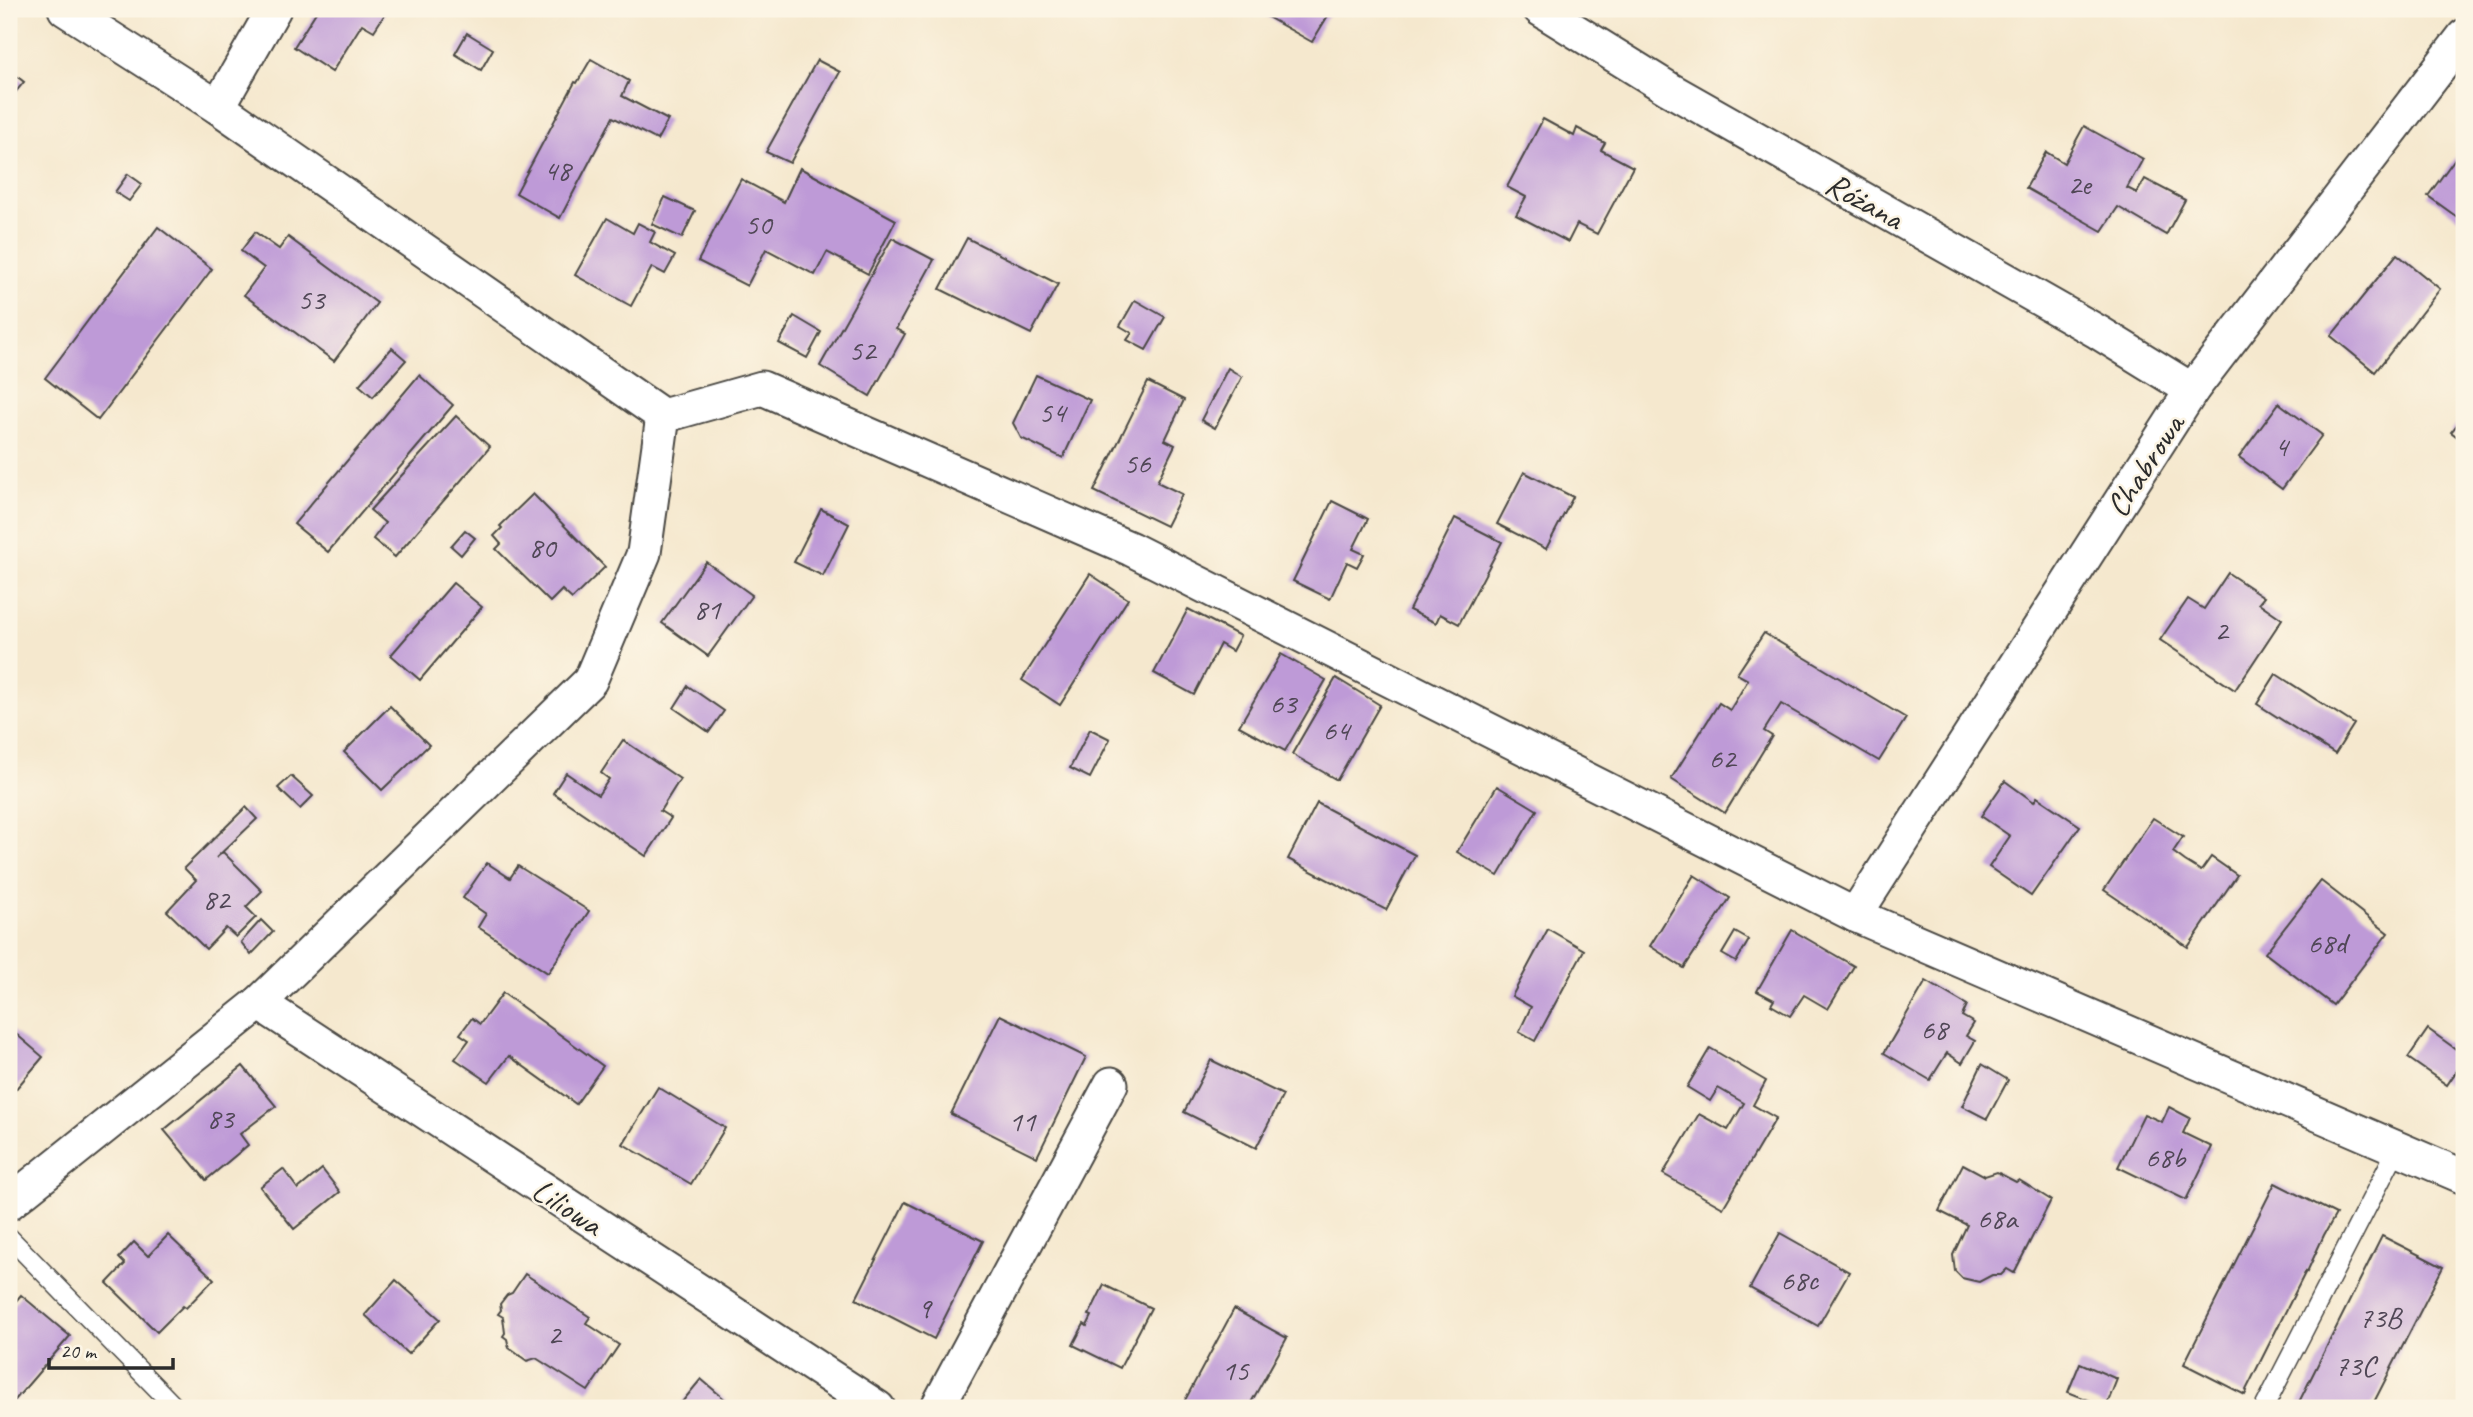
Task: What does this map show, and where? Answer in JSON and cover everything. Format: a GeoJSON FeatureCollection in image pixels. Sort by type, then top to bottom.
{"type":"FeatureCollection","features":[{"type":"Feature","properties":{"kind":"street"},"geometry":{"type":"LineString","coordinates":[[65,9],[218,107],[663,416]]}},
{"type":"Feature","properties":{"kind":"street"},"geometry":{"type":"LineString","coordinates":[[218,107],[274,9]]}},
{"type":"Feature","properties":{"kind":"street","name":"Różana"},"geometry":{"type":"LineString","coordinates":[[1540,9],[1669,89],[2098,332],[2192,390]]}},
{"type":"Feature","properties":{"kind":"street","name":"Chabrowa"},"geometry":{"type":"LineString","coordinates":[[1855,915],[2192,390],[2464,37]]}},
{"type":"Feature","properties":{"kind":"street"},"geometry":{"type":"LineString","coordinates":[[663,416],[762,388],[1131,548],[1855,915],[2464,1177]]}},
{"type":"Feature","properties":{"kind":"street"},"geometry":{"type":"LineString","coordinates":[[9,1203],[259,1003],[590,681],[643,553],[663,416]]}},
{"type":"Feature","properties":{"kind":"street","name":"Liliowa"},"geometry":{"type":"LineString","coordinates":[[259,1003],[878,1408]]}},
{"type":"Feature","properties":{"kind":"street"},"geometry":{"type":"LineString","coordinates":[[937,1408],[1111,1084]]}},
{"type":"Feature","properties":{"kind":"lane"},"geometry":{"type":"LineString","coordinates":[[2265,1406],[2398,1149]]}},
{"type":"Feature","properties":{"kind":"lane"},"geometry":{"type":"LineString","coordinates":[[9,1237],[176,1408]]}},
{"type":"Feature","properties":{"kind":"building"},"geometry":{"type":"Polygon","coordinates":[[[318,9],[376,9],[385,14],[374,31],[362,24],[332,72],[294,47],[318,9]]]}},
{"type":"Feature","properties":{"kind":"building"},"geometry":{"type":"Polygon","coordinates":[[[1332,9],[1312,42],[1257,11],[1332,9]]]}},
{"type":"Feature","properties":{"kind":"building"},"geometry":{"type":"Polygon","coordinates":[[[467,33],[493,49],[481,70],[455,54],[467,33]]]}},
{"type":"Feature","properties":{"kind":"building"},"geometry":{"type":"Polygon","coordinates":[[[591,59],[629,81],[622,96],[668,120],[657,140],[613,117],[560,218],[516,193],[575,82],[577,83],[591,59]]]}},
{"type":"Feature","properties":{"kind":"building"},"geometry":{"type":"Polygon","coordinates":[[[817,60],[840,72],[790,163],[766,152],[817,60]]]}},
{"type":"Feature","properties":{"kind":"building"},"geometry":{"type":"Polygon","coordinates":[[[9,70],[24,82],[9,100],[9,70]]]}},
{"type":"Feature","properties":{"kind":"building"},"geometry":{"type":"Polygon","coordinates":[[[1543,119],[1574,136],[1577,128],[1605,143],[1601,150],[1633,167],[1597,234],[1577,224],[1568,242],[1516,215],[1526,197],[1507,187],[1543,119]]]}},
{"type":"Feature","properties":{"kind":"building"},"geometry":{"type":"Polygon","coordinates":[[[2084,126],[2143,159],[2127,188],[2137,193],[2145,179],[2185,200],[2166,235],[2118,207],[2102,231],[2026,188],[2046,152],[2064,163],[2084,126]]]}},
{"type":"Feature","properties":{"kind":"building"},"geometry":{"type":"Polygon","coordinates":[[[2464,146],[2464,222],[2428,196],[2464,146]]]}},
{"type":"Feature","properties":{"kind":"building"},"geometry":{"type":"Polygon","coordinates":[[[800,168],[896,220],[868,274],[827,252],[815,275],[766,249],[747,286],[698,261],[741,179],[784,202],[800,168]]]}},
{"type":"Feature","properties":{"kind":"building"},"geometry":{"type":"Polygon","coordinates":[[[128,174],[142,184],[129,201],[115,192],[128,174]]]}},
{"type":"Feature","properties":{"kind":"building"},"geometry":{"type":"Polygon","coordinates":[[[665,197],[695,211],[682,238],[652,224],[665,197]]]}},
{"type":"Feature","properties":{"kind":"building"},"geometry":{"type":"Polygon","coordinates":[[[607,218],[633,233],[638,223],[655,232],[650,242],[675,256],[665,274],[652,267],[631,306],[575,275],[607,218]]]}},
{"type":"Feature","properties":{"kind":"building"},"geometry":{"type":"Polygon","coordinates":[[[158,227],[212,269],[98,420],[45,378],[158,227]]]}},
{"type":"Feature","properties":{"kind":"building"},"geometry":{"type":"Polygon","coordinates":[[[255,232],[279,249],[288,237],[377,303],[334,361],[244,295],[264,268],[241,251],[255,232]]]}},
{"type":"Feature","properties":{"kind":"building"},"geometry":{"type":"Polygon","coordinates":[[[892,238],[934,260],[896,329],[905,334],[870,396],[820,366],[892,238]]]}},
{"type":"Feature","properties":{"kind":"building"},"geometry":{"type":"Polygon","coordinates":[[[967,238],[1058,284],[1031,334],[940,289],[967,238]]]}},
{"type":"Feature","properties":{"kind":"building"},"geometry":{"type":"Polygon","coordinates":[[[2397,254],[2440,289],[2375,372],[2331,336],[2397,254]]]}},
{"type":"Feature","properties":{"kind":"building"},"geometry":{"type":"Polygon","coordinates":[[[1135,300],[1165,317],[1146,350],[1127,340],[1132,333],[1120,326],[1135,300]]]}},
{"type":"Feature","properties":{"kind":"building"},"geometry":{"type":"Polygon","coordinates":[[[794,316],[821,332],[807,358],[779,343],[794,316]]]}},
{"type":"Feature","properties":{"kind":"building"},"geometry":{"type":"Polygon","coordinates":[[[392,348],[406,360],[373,397],[359,385],[392,348]]]}},
{"type":"Feature","properties":{"kind":"building"},"geometry":{"type":"Polygon","coordinates":[[[1228,368],[1242,377],[1215,428],[1201,420],[1228,368]]]}},
{"type":"Feature","properties":{"kind":"building"},"geometry":{"type":"Polygon","coordinates":[[[419,375],[453,405],[328,552],[294,524],[419,375]]]}},
{"type":"Feature","properties":{"kind":"building"},"geometry":{"type":"Polygon","coordinates":[[[1036,375],[1090,400],[1063,458],[1021,438],[1013,423],[1036,375]]]}},
{"type":"Feature","properties":{"kind":"building"},"geometry":{"type":"Polygon","coordinates":[[[1148,382],[1184,400],[1165,440],[1175,445],[1157,482],[1182,494],[1166,526],[1094,491],[1148,382]]]}},
{"type":"Feature","properties":{"kind":"building"},"geometry":{"type":"Polygon","coordinates":[[[2279,403],[2322,435],[2282,489],[2239,457],[2279,403]]]}},
{"type":"Feature","properties":{"kind":"building"},"geometry":{"type":"Polygon","coordinates":[[[456,416],[490,447],[395,557],[373,539],[385,523],[370,510],[456,416]]]}},
{"type":"Feature","properties":{"kind":"building"},"geometry":{"type":"Polygon","coordinates":[[[2464,416],[2464,442],[2451,432],[2464,416]]]}},
{"type":"Feature","properties":{"kind":"building"},"geometry":{"type":"Polygon","coordinates":[[[1524,472],[1573,497],[1546,549],[1497,524],[1524,472]]]}},
{"type":"Feature","properties":{"kind":"building"},"geometry":{"type":"Polygon","coordinates":[[[533,494],[605,567],[572,599],[562,590],[550,602],[496,549],[501,544],[494,536],[502,528],[500,526],[533,494]]]}},
{"type":"Feature","properties":{"kind":"building"},"geometry":{"type":"Polygon","coordinates":[[[1332,501],[1368,519],[1353,549],[1364,554],[1357,567],[1347,562],[1330,599],[1293,581],[1332,501]]]}},
{"type":"Feature","properties":{"kind":"building"},"geometry":{"type":"Polygon","coordinates":[[[821,509],[849,524],[823,576],[794,562],[821,509]]]}},
{"type":"Feature","properties":{"kind":"building"},"geometry":{"type":"Polygon","coordinates":[[[1455,518],[1502,542],[1459,624],[1440,614],[1436,623],[1409,610],[1455,518]]]}},
{"type":"Feature","properties":{"kind":"building"},"geometry":{"type":"Polygon","coordinates":[[[465,530],[475,538],[461,555],[451,546],[465,530]]]}},
{"type":"Feature","properties":{"kind":"building"},"geometry":{"type":"Polygon","coordinates":[[[706,562],[752,595],[708,656],[662,623],[706,562]]]}},
{"type":"Feature","properties":{"kind":"building"},"geometry":{"type":"Polygon","coordinates":[[[2228,573],[2264,597],[2259,603],[2282,619],[2235,690],[2160,640],[2188,599],[2204,609],[2228,573]]]}},
{"type":"Feature","properties":{"kind":"building"},"geometry":{"type":"Polygon","coordinates":[[[1090,574],[1128,599],[1060,705],[1022,680],[1090,574]]]}},
{"type":"Feature","properties":{"kind":"building"},"geometry":{"type":"Polygon","coordinates":[[[453,583],[482,607],[420,680],[391,655],[453,583]]]}},
{"type":"Feature","properties":{"kind":"building"},"geometry":{"type":"Polygon","coordinates":[[[1188,609],[1240,636],[1232,651],[1220,644],[1194,695],[1154,673],[1188,609]]]}},
{"type":"Feature","properties":{"kind":"building"},"geometry":{"type":"Polygon","coordinates":[[[1764,633],[1906,718],[1879,761],[1781,704],[1764,731],[1772,736],[1725,813],[1671,779],[1719,703],[1730,710],[1748,680],[1737,674],[1764,633]]]}},
{"type":"Feature","properties":{"kind":"building"},"geometry":{"type":"Polygon","coordinates":[[[1281,654],[1326,680],[1285,751],[1239,726],[1281,654]]]}},
{"type":"Feature","properties":{"kind":"building"},"geometry":{"type":"Polygon","coordinates":[[[2276,674],[2354,724],[2335,754],[2257,704],[2276,674]]]}},
{"type":"Feature","properties":{"kind":"building"},"geometry":{"type":"Polygon","coordinates":[[[1336,678],[1380,705],[1337,780],[1292,754],[1336,678]]]}},
{"type":"Feature","properties":{"kind":"building"},"geometry":{"type":"Polygon","coordinates":[[[688,686],[724,711],[709,732],[674,708],[688,686]]]}},
{"type":"Feature","properties":{"kind":"building"},"geometry":{"type":"Polygon","coordinates":[[[390,706],[429,745],[382,790],[344,752],[390,706]]]}},
{"type":"Feature","properties":{"kind":"building"},"geometry":{"type":"Polygon","coordinates":[[[1090,729],[1110,739],[1090,778],[1070,768],[1090,729]]]}},
{"type":"Feature","properties":{"kind":"building"},"geometry":{"type":"Polygon","coordinates":[[[623,740],[680,779],[660,811],[671,818],[646,856],[553,793],[566,773],[598,795],[609,779],[601,773],[623,740]]]}},
{"type":"Feature","properties":{"kind":"building"},"geometry":{"type":"Polygon","coordinates":[[[291,776],[313,796],[300,809],[278,788],[291,776]]]}},
{"type":"Feature","properties":{"kind":"building"},"geometry":{"type":"Polygon","coordinates":[[[2005,781],[2034,802],[2037,797],[2080,826],[2031,896],[1989,867],[2010,836],[1981,816],[2005,781]]]}},
{"type":"Feature","properties":{"kind":"building"},"geometry":{"type":"Polygon","coordinates":[[[1497,786],[1537,810],[1498,876],[1457,852],[1497,786]]]}},
{"type":"Feature","properties":{"kind":"building"},"geometry":{"type":"Polygon","coordinates":[[[1317,803],[1415,855],[1386,910],[1288,859],[1317,803]]]}},
{"type":"Feature","properties":{"kind":"building"},"geometry":{"type":"Polygon","coordinates":[[[246,807],[257,819],[216,858],[223,852],[262,891],[246,907],[256,917],[236,937],[226,928],[206,949],[167,911],[196,880],[184,868],[246,807]]]}},
{"type":"Feature","properties":{"kind":"building"},"geometry":{"type":"Polygon","coordinates":[[[2153,818],[2183,837],[2173,852],[2185,861],[2201,871],[2211,857],[2237,875],[2188,947],[2104,890],[2153,818]]]}},
{"type":"Feature","properties":{"kind":"building"},"geometry":{"type":"Polygon","coordinates":[[[487,863],[510,878],[518,866],[589,911],[548,973],[478,927],[486,914],[463,898],[487,863]]]}},
{"type":"Feature","properties":{"kind":"building"},"geometry":{"type":"Polygon","coordinates":[[[1694,875],[1730,898],[1684,968],[1650,946],[1694,875]]]}},
{"type":"Feature","properties":{"kind":"building"},"geometry":{"type":"Polygon","coordinates":[[[2321,881],[2388,933],[2333,1005],[2265,953],[2321,881]]]}},
{"type":"Feature","properties":{"kind":"building"},"geometry":{"type":"Polygon","coordinates":[[[261,920],[273,932],[251,955],[241,942],[261,920]]]}},
{"type":"Feature","properties":{"kind":"building"},"geometry":{"type":"Polygon","coordinates":[[[1548,929],[1584,950],[1535,1041],[1519,1032],[1531,1007],[1512,996],[1548,929]]]}},
{"type":"Feature","properties":{"kind":"building"},"geometry":{"type":"Polygon","coordinates":[[[1792,930],[1854,966],[1828,1009],[1804,995],[1790,1016],[1771,1005],[1774,1000],[1757,991],[1792,930]]]}},
{"type":"Feature","properties":{"kind":"building"},"geometry":{"type":"Polygon","coordinates":[[[1735,932],[1749,940],[1736,962],[1722,954],[1735,932]]]}},
{"type":"Feature","properties":{"kind":"building"},"geometry":{"type":"Polygon","coordinates":[[[1926,981],[1967,1005],[1962,1016],[1974,1023],[1966,1036],[1975,1041],[1962,1063],[1947,1053],[1930,1080],[1884,1053],[1926,981]]]}},
{"type":"Feature","properties":{"kind":"building"},"geometry":{"type":"Polygon","coordinates":[[[503,993],[603,1066],[576,1104],[509,1056],[489,1082],[455,1059],[469,1040],[460,1034],[472,1018],[480,1024],[503,993]]]}},
{"type":"Feature","properties":{"kind":"building"},"geometry":{"type":"Polygon","coordinates":[[[1000,1015],[1086,1057],[1037,1157],[951,1114],[1000,1015]]]}},
{"type":"Feature","properties":{"kind":"building"},"geometry":{"type":"Polygon","coordinates":[[[9,1028],[43,1057],[9,1097],[9,1028]]]}},
{"type":"Feature","properties":{"kind":"building"},"geometry":{"type":"Polygon","coordinates":[[[2428,1029],[2464,1055],[2464,1060],[2447,1085],[2408,1058],[2428,1029]]]}},
{"type":"Feature","properties":{"kind":"building"},"geometry":{"type":"Polygon","coordinates":[[[1710,1048],[1766,1081],[1753,1105],[1776,1118],[1723,1208],[1663,1174],[1699,1114],[1728,1130],[1744,1103],[1718,1088],[1710,1101],[1687,1087],[1710,1048]]]}},
{"type":"Feature","properties":{"kind":"building"},"geometry":{"type":"Polygon","coordinates":[[[1211,1060],[1283,1095],[1256,1148],[1184,1112],[1211,1060]]]}},
{"type":"Feature","properties":{"kind":"building"},"geometry":{"type":"Polygon","coordinates":[[[1982,1064],[2008,1080],[1987,1119],[1962,1106],[1982,1064]]]}},
{"type":"Feature","properties":{"kind":"building"},"geometry":{"type":"Polygon","coordinates":[[[243,1066],[276,1106],[240,1134],[248,1145],[206,1180],[164,1130],[243,1066]]]}},
{"type":"Feature","properties":{"kind":"building"},"geometry":{"type":"Polygon","coordinates":[[[658,1087],[725,1128],[691,1184],[623,1144],[658,1087]]]}},
{"type":"Feature","properties":{"kind":"building"},"geometry":{"type":"Polygon","coordinates":[[[2169,1107],[2190,1118],[2183,1133],[2212,1147],[2186,1200],[2118,1167],[2144,1114],[2162,1122],[2169,1107]]]}},
{"type":"Feature","properties":{"kind":"building"},"geometry":{"type":"Polygon","coordinates":[[[1963,1164],[1985,1176],[1997,1172],[2016,1182],[2019,1180],[2051,1200],[2014,1273],[2007,1269],[2001,1275],[1992,1275],[1979,1282],[1962,1278],[1955,1271],[1953,1255],[1967,1225],[1939,1211],[1963,1164]]]}},
{"type":"Feature","properties":{"kind":"building"},"geometry":{"type":"Polygon","coordinates":[[[283,1169],[298,1189],[322,1169],[340,1192],[294,1229],[260,1187],[283,1169]]]}},
{"type":"Feature","properties":{"kind":"building"},"geometry":{"type":"Polygon","coordinates":[[[2275,1183],[2336,1214],[2245,1395],[2184,1364],[2275,1183]]]}},
{"type":"Feature","properties":{"kind":"building"},"geometry":{"type":"Polygon","coordinates":[[[905,1202],[983,1241],[934,1339],[856,1299],[905,1202]]]}},
{"type":"Feature","properties":{"kind":"building"},"geometry":{"type":"Polygon","coordinates":[[[1780,1233],[1849,1272],[1818,1326],[1750,1288],[1780,1233]]]}},
{"type":"Feature","properties":{"kind":"building"},"geometry":{"type":"Polygon","coordinates":[[[168,1235],[214,1279],[186,1308],[183,1306],[157,1332],[107,1283],[125,1264],[119,1258],[134,1242],[148,1256],[168,1235]]]}},
{"type":"Feature","properties":{"kind":"building"},"geometry":{"type":"Polygon","coordinates":[[[2382,1236],[2443,1267],[2371,1408],[2296,1408],[2382,1236]]]}},
{"type":"Feature","properties":{"kind":"building"},"geometry":{"type":"Polygon","coordinates":[[[525,1274],[590,1317],[586,1323],[619,1345],[588,1391],[536,1358],[527,1361],[509,1348],[507,1339],[503,1336],[503,1317],[498,1314],[501,1310],[500,1304],[512,1293],[525,1274]]]}},
{"type":"Feature","properties":{"kind":"building"},"geometry":{"type":"Polygon","coordinates":[[[396,1280],[440,1319],[408,1354],[365,1315],[396,1280]]]}},
{"type":"Feature","properties":{"kind":"building"},"geometry":{"type":"Polygon","coordinates":[[[1104,1285],[1151,1308],[1120,1368],[1073,1345],[1084,1324],[1087,1326],[1092,1316],[1089,1315],[1104,1285]]]}},
{"type":"Feature","properties":{"kind":"building"},"geometry":{"type":"Polygon","coordinates":[[[21,1295],[70,1336],[9,1407],[9,1309],[21,1295]]]}},
{"type":"Feature","properties":{"kind":"building"},"geometry":{"type":"Polygon","coordinates":[[[1234,1309],[1287,1338],[1248,1408],[1196,1408],[1184,1402],[1234,1309]]]}},
{"type":"Feature","properties":{"kind":"building"},"geometry":{"type":"Polygon","coordinates":[[[2080,1363],[2117,1379],[2106,1407],[2068,1392],[2080,1363]]]}},
{"type":"Feature","properties":{"kind":"building"},"geometry":{"type":"Polygon","coordinates":[[[701,1379],[735,1408],[677,1408],[701,1379]]]}}]}
